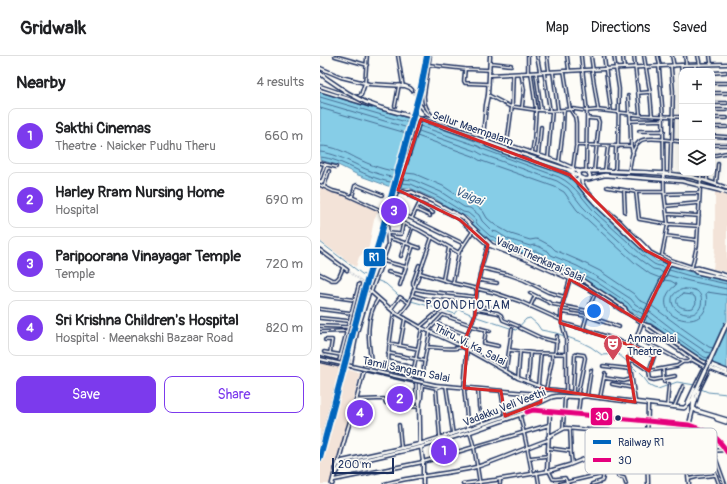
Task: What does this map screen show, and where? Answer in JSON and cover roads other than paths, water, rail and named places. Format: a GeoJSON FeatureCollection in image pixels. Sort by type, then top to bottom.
{"type":"FeatureCollection","features":[{"type":"Feature","properties":{"kind":"highway"},"geometry":{"type":"LineString","coordinates":[[727,323],[697,387],[694,395],[693,408],[697,411],[716,417],[717,416],[727,421]]}},
{"type":"Feature","properties":{"kind":"main road","name":"Sellur Maempalam"},"geometry":{"type":"LineString","coordinates":[[320,74],[348,93],[365,102],[424,120],[566,169]]}},
{"type":"Feature","properties":{"kind":"main road"},"geometry":{"type":"LineString","coordinates":[[566,169],[594,172],[605,170],[691,177],[727,188]]}},
{"type":"Feature","properties":{"kind":"main road"},"geometry":{"type":"LineString","coordinates":[[566,169],[579,177],[588,179],[605,175],[664,179],[682,181],[727,193]]}},
{"type":"Feature","properties":{"kind":"main road"},"geometry":{"type":"LineString","coordinates":[[578,171],[579,177],[585,188],[599,204],[652,253]]}},
{"type":"Feature","properties":{"kind":"main road"},"geometry":{"type":"LineString","coordinates":[[585,188],[585,183],[590,175],[587,171]]}},
{"type":"Feature","properties":{"kind":"main road"},"geometry":{"type":"LineString","coordinates":[[570,175],[578,182],[597,205],[645,250],[670,264],[687,268],[698,268],[727,276]]}},
{"type":"Feature","properties":{"kind":"main road"},"geometry":{"type":"LineString","coordinates":[[578,182],[579,177]]}},
{"type":"Feature","properties":{"kind":"main road"},"geometry":{"type":"LineString","coordinates":[[692,268],[696,272],[727,279]]}},
{"type":"Feature","properties":{"kind":"main road"},"geometry":{"type":"LineString","coordinates":[[688,405],[688,402],[697,387],[707,363]]}},
{"type":"Feature","properties":{"kind":"main road","name":"Vaigai Thenkarai Salai"},"geometry":{"type":"LineString","coordinates":[[707,363],[727,374]]}},
{"type":"Feature","properties":{"kind":"main road"},"geometry":{"type":"LineString","coordinates":[[533,406],[533,410],[689,425],[697,387],[701,386],[710,366]]}},
{"type":"Feature","properties":{"kind":"main road","name":"Vaigai Thenkarai Salai"},"geometry":{"type":"LineString","coordinates":[[705,367],[710,366],[727,371]]}},
{"type":"Feature","properties":{"kind":"main road"},"geometry":{"type":"LineString","coordinates":[[421,381],[419,399],[421,446]]}},
{"type":"Feature","properties":{"kind":"main road"},"geometry":{"type":"LineString","coordinates":[[536,394],[542,397],[541,402]]}},
{"type":"Feature","properties":{"kind":"main road","name":"Vadakku Veli Veethi"},"geometry":{"type":"LineString","coordinates":[[338,464],[343,461],[421,446],[440,438],[469,431],[552,397],[579,395],[679,408],[684,408],[688,405]]}},
{"type":"Feature","properties":{"kind":"main road"},"geometry":{"type":"LineString","coordinates":[[688,405],[694,395]]}},
{"type":"Feature","properties":{"kind":"main road","name":"Vadakku Veli Veethi"},"geometry":{"type":"LineString","coordinates":[[338,464],[345,464],[421,446],[533,410]]}},
{"type":"Feature","properties":{"kind":"main road"},"geometry":{"type":"LineString","coordinates":[[692,413],[697,411]]}},
{"type":"Feature","properties":{"kind":"main road"},"geometry":{"type":"LineString","coordinates":[[333,482],[338,464]]}},
{"type":"Feature","properties":{"kind":"main road"},"geometry":{"type":"LineString","coordinates":[[333,482],[340,467],[345,464]]}},
{"type":"Feature","properties":{"kind":"street"},"geometry":{"type":"LineString","coordinates":[[335,56],[367,65]]}},
{"type":"Feature","properties":{"kind":"street"},"geometry":{"type":"LineString","coordinates":[[320,86],[355,98],[361,95],[365,83],[367,56]]}},
{"type":"Feature","properties":{"kind":"street"},"geometry":{"type":"LineString","coordinates":[[398,56],[403,86]]}},
{"type":"Feature","properties":{"kind":"street"},"geometry":{"type":"LineString","coordinates":[[430,56],[424,102],[427,110],[436,120]]}},
{"type":"Feature","properties":{"kind":"street"},"geometry":{"type":"LineString","coordinates":[[490,56],[490,75],[483,136],[487,145],[579,177]]}},
{"type":"Feature","properties":{"kind":"street"},"geometry":{"type":"LineString","coordinates":[[528,56],[528,73]]}},
{"type":"Feature","properties":{"kind":"street"},"geometry":{"type":"LineString","coordinates":[[537,56],[540,72]]}},
{"type":"Feature","properties":{"kind":"street"},"geometry":{"type":"LineString","coordinates":[[547,56],[549,72]]}},
{"type":"Feature","properties":{"kind":"street"},"geometry":{"type":"LineString","coordinates":[[567,56],[569,71]]}},
{"type":"Feature","properties":{"kind":"street"},"geometry":{"type":"LineString","coordinates":[[581,56],[587,111],[587,171]]}},
{"type":"Feature","properties":{"kind":"street"},"geometry":{"type":"LineString","coordinates":[[591,56],[598,110]]}},
{"type":"Feature","properties":{"kind":"street"},"geometry":{"type":"LineString","coordinates":[[604,56],[611,112]]}},
{"type":"Feature","properties":{"kind":"street"},"geometry":{"type":"LineString","coordinates":[[614,56],[619,89],[615,171]]}},
{"type":"Feature","properties":{"kind":"street"},"geometry":{"type":"LineString","coordinates":[[623,56],[624,68]]}},
{"type":"Feature","properties":{"kind":"street"},"geometry":{"type":"LineString","coordinates":[[634,56],[640,115]]}},
{"type":"Feature","properties":{"kind":"street"},"geometry":{"type":"LineString","coordinates":[[644,56],[652,115]]}},
{"type":"Feature","properties":{"kind":"street"},"geometry":{"type":"LineString","coordinates":[[658,56],[664,131],[664,193],[668,224],[662,255],[692,268],[697,240],[701,176]]}},
{"type":"Feature","properties":{"kind":"street"},"geometry":{"type":"LineString","coordinates":[[670,175],[673,116],[672,56]]}},
{"type":"Feature","properties":{"kind":"street"},"geometry":{"type":"LineString","coordinates":[[685,56],[686,66]]}},
{"type":"Feature","properties":{"kind":"street"},"geometry":{"type":"LineString","coordinates":[[698,56],[700,65]]}},
{"type":"Feature","properties":{"kind":"street"},"geometry":{"type":"LineString","coordinates":[[710,56],[711,65]]}},
{"type":"Feature","properties":{"kind":"street"},"geometry":{"type":"LineString","coordinates":[[490,62],[511,65]]}},
{"type":"Feature","properties":{"kind":"street"},"geometry":{"type":"LineString","coordinates":[[490,75],[727,64]]}},
{"type":"Feature","properties":{"kind":"street"},"geometry":{"type":"LineString","coordinates":[[429,65],[490,70]]}},
{"type":"Feature","properties":{"kind":"street"},"geometry":{"type":"LineString","coordinates":[[320,68],[341,77],[369,84],[403,86],[412,90]]}},
{"type":"Feature","properties":{"kind":"street"},"geometry":{"type":"LineString","coordinates":[[465,69],[465,83],[489,84]]}},
{"type":"Feature","properties":{"kind":"street"},"geometry":{"type":"LineString","coordinates":[[564,71],[570,109],[575,116],[576,123],[576,145],[573,168]]}},
{"type":"Feature","properties":{"kind":"street"},"geometry":{"type":"LineString","coordinates":[[544,72],[551,111],[548,158]]}},
{"type":"Feature","properties":{"kind":"street"},"geometry":{"type":"LineString","coordinates":[[553,72],[559,110]]}},
{"type":"Feature","properties":{"kind":"street"},"geometry":{"type":"LineString","coordinates":[[715,73],[726,72]]}},
{"type":"Feature","properties":{"kind":"street"},"geometry":{"type":"LineString","coordinates":[[531,73],[536,110],[532,153]]}},
{"type":"Feature","properties":{"kind":"street"},"geometry":{"type":"LineString","coordinates":[[536,73],[541,110]]}},
{"type":"Feature","properties":{"kind":"street"},"geometry":{"type":"LineString","coordinates":[[507,144],[512,106],[513,74]]}},
{"type":"Feature","properties":{"kind":"street"},"geometry":{"type":"LineString","coordinates":[[521,74],[524,90],[522,108]]}},
{"type":"Feature","properties":{"kind":"street"},"geometry":{"type":"LineString","coordinates":[[715,83],[727,83]]}},
{"type":"Feature","properties":{"kind":"street"},"geometry":{"type":"LineString","coordinates":[[395,106],[399,86]]}},
{"type":"Feature","properties":{"kind":"street","name":"Sellur Maempalam"},"geometry":{"type":"LineString","coordinates":[[320,90],[381,108]]}},
{"type":"Feature","properties":{"kind":"street"},"geometry":{"type":"LineString","coordinates":[[638,93],[650,92]]}},
{"type":"Feature","properties":{"kind":"street"},"geometry":{"type":"LineString","coordinates":[[715,93],[727,93]]}},
{"type":"Feature","properties":{"kind":"street"},"geometry":{"type":"LineString","coordinates":[[488,95],[512,106],[536,110],[598,110],[640,115],[679,117]]}},
{"type":"Feature","properties":{"kind":"street"},"geometry":{"type":"LineString","coordinates":[[628,96],[631,146],[633,154]]}},
{"type":"Feature","properties":{"kind":"street"},"geometry":{"type":"LineString","coordinates":[[715,103],[727,103]]}},
{"type":"Feature","properties":{"kind":"street"},"geometry":{"type":"LineString","coordinates":[[420,105],[426,113],[436,120]]}},
{"type":"Feature","properties":{"kind":"street"},"geometry":{"type":"LineString","coordinates":[[559,162],[564,110]]}},
{"type":"Feature","properties":{"kind":"street"},"geometry":{"type":"LineString","coordinates":[[715,110],[727,110]]}},
{"type":"Feature","properties":{"kind":"street"},"geometry":{"type":"LineString","coordinates":[[420,406],[416,399],[415,382],[352,367],[351,363],[357,332],[370,292],[388,246],[387,222],[420,120],[422,118],[436,120],[548,158],[578,171]]}},
{"type":"Feature","properties":{"kind":"street"},"geometry":{"type":"LineString","coordinates":[[587,118],[597,118],[599,120],[594,172]]}},
{"type":"Feature","properties":{"kind":"street"},"geometry":{"type":"LineString","coordinates":[[715,118],[727,118]]}},
{"type":"Feature","properties":{"kind":"street"},"geometry":{"type":"LineString","coordinates":[[630,121],[663,120]]}},
{"type":"Feature","properties":{"kind":"street"},"geometry":{"type":"LineString","coordinates":[[538,155],[541,127]]}},
{"type":"Feature","properties":{"kind":"street"},"geometry":{"type":"LineString","coordinates":[[715,127],[727,127]]}},
{"type":"Feature","properties":{"kind":"street"},"geometry":{"type":"LineString","coordinates":[[639,131],[664,131]]}},
{"type":"Feature","properties":{"kind":"street"},"geometry":{"type":"LineString","coordinates":[[715,136],[727,137]]}},
{"type":"Feature","properties":{"kind":"street"},"geometry":{"type":"LineString","coordinates":[[629,172],[633,154],[640,140],[646,139],[679,142]]}},
{"type":"Feature","properties":{"kind":"street"},"geometry":{"type":"LineString","coordinates":[[576,145],[631,146]]}},
{"type":"Feature","properties":{"kind":"street"},"geometry":{"type":"LineString","coordinates":[[715,145],[727,145]]}},
{"type":"Feature","properties":{"kind":"street"},"geometry":{"type":"LineString","coordinates":[[605,170],[608,146]]}},
{"type":"Feature","properties":{"kind":"street"},"geometry":{"type":"LineString","coordinates":[[715,156],[724,153],[727,154]]}},
{"type":"Feature","properties":{"kind":"street"},"geometry":{"type":"LineString","coordinates":[[320,163],[336,167]]}},
{"type":"Feature","properties":{"kind":"street"},"geometry":{"type":"LineString","coordinates":[[320,178],[325,164]]}},
{"type":"Feature","properties":{"kind":"street"},"geometry":{"type":"LineString","coordinates":[[716,184],[718,164]]}},
{"type":"Feature","properties":{"kind":"street"},"geometry":{"type":"LineString","coordinates":[[324,187],[329,171]]}},
{"type":"Feature","properties":{"kind":"street"},"geometry":{"type":"LineString","coordinates":[[707,176],[707,181]]}},
{"type":"Feature","properties":{"kind":"street"},"geometry":{"type":"LineString","coordinates":[[352,197],[357,184],[382,194]]}},
{"type":"Feature","properties":{"kind":"street"},"geometry":{"type":"LineString","coordinates":[[320,185],[345,194],[382,211],[387,208],[392,209],[464,244]]}},
{"type":"Feature","properties":{"kind":"street"},"geometry":{"type":"LineString","coordinates":[[607,187],[636,192],[699,193]]}},
{"type":"Feature","properties":{"kind":"street","name":"Vaigai Thenkarai Salai"},"geometry":{"type":"LineString","coordinates":[[398,189],[457,217],[488,245],[525,259],[570,279],[610,302],[623,312],[628,313],[650,326],[707,363]]}},
{"type":"Feature","properties":{"kind":"street"},"geometry":{"type":"LineString","coordinates":[[624,190],[625,212]]}},
{"type":"Feature","properties":{"kind":"street","name":"Vaigai Thenkarai Salai"},"geometry":{"type":"LineString","coordinates":[[408,193],[412,192],[462,217],[492,245],[542,262],[584,281],[625,308],[628,313]]}},
{"type":"Feature","properties":{"kind":"street"},"geometry":{"type":"LineString","coordinates":[[636,192],[639,220],[698,226]]}},
{"type":"Feature","properties":{"kind":"street"},"geometry":{"type":"LineString","coordinates":[[412,218],[421,200]]}},
{"type":"Feature","properties":{"kind":"street"},"geometry":{"type":"LineString","coordinates":[[666,206],[699,203]]}},
{"type":"Feature","properties":{"kind":"street"},"geometry":{"type":"LineString","coordinates":[[419,205],[433,213]]}},
{"type":"Feature","properties":{"kind":"street"},"geometry":{"type":"LineString","coordinates":[[417,209],[430,216]]}},
{"type":"Feature","properties":{"kind":"street"},"geometry":{"type":"LineString","coordinates":[[667,214],[699,216]]}},
{"type":"Feature","properties":{"kind":"street"},"geometry":{"type":"LineString","coordinates":[[389,217],[432,237],[459,253]]}},
{"type":"Feature","properties":{"kind":"street"},"geometry":{"type":"LineString","coordinates":[[387,233],[401,234],[403,223]]}},
{"type":"Feature","properties":{"kind":"street"},"geometry":{"type":"LineString","coordinates":[[401,256],[412,227]]}},
{"type":"Feature","properties":{"kind":"street"},"geometry":{"type":"LineString","coordinates":[[453,283],[459,253],[473,231]]}},
{"type":"Feature","properties":{"kind":"street"},"geometry":{"type":"LineString","coordinates":[[666,236],[697,240]]}},
{"type":"Feature","properties":{"kind":"street"},"geometry":{"type":"LineString","coordinates":[[400,315],[409,303],[432,237]]}},
{"type":"Feature","properties":{"kind":"street"},"geometry":{"type":"LineString","coordinates":[[388,238],[420,248]]}},
{"type":"Feature","properties":{"kind":"street"},"geometry":{"type":"LineString","coordinates":[[426,347],[456,349],[462,347],[475,316],[477,288],[488,245]]}},
{"type":"Feature","properties":{"kind":"street"},"geometry":{"type":"LineString","coordinates":[[400,284],[413,246]]}},
{"type":"Feature","properties":{"kind":"street"},"geometry":{"type":"LineString","coordinates":[[443,280],[449,248]]}},
{"type":"Feature","properties":{"kind":"street"},"geometry":{"type":"LineString","coordinates":[[320,250],[346,270]]}},
{"type":"Feature","properties":{"kind":"street"},"geometry":{"type":"LineString","coordinates":[[383,261],[406,268]]}},
{"type":"Feature","properties":{"kind":"street"},"geometry":{"type":"LineString","coordinates":[[635,402],[629,360],[641,322],[670,264]]}},
{"type":"Feature","properties":{"kind":"street"},"geometry":{"type":"LineString","coordinates":[[419,265],[412,284],[415,288],[425,291],[476,297]]}},
{"type":"Feature","properties":{"kind":"street"},"geometry":{"type":"LineString","coordinates":[[320,274],[332,280],[336,280],[343,268]]}},
{"type":"Feature","properties":{"kind":"street"},"geometry":{"type":"LineString","coordinates":[[481,268],[507,274],[524,280],[548,292],[565,297]]}},
{"type":"Feature","properties":{"kind":"street"},"geometry":{"type":"LineString","coordinates":[[388,272],[403,276]]}},
{"type":"Feature","properties":{"kind":"street"},"geometry":{"type":"LineString","coordinates":[[420,274],[495,293],[530,306],[561,320]]}},
{"type":"Feature","properties":{"kind":"street"},"geometry":{"type":"LineString","coordinates":[[566,392],[566,336],[561,320],[561,312],[570,279]]}},
{"type":"Feature","properties":{"kind":"street"},"geometry":{"type":"LineString","coordinates":[[479,280],[497,283]]}},
{"type":"Feature","properties":{"kind":"street"},"geometry":{"type":"LineString","coordinates":[[320,359],[338,365],[358,284]]}},
{"type":"Feature","properties":{"kind":"street","name":"Thiru. Vi. Ka. Salai"},"geometry":{"type":"LineString","coordinates":[[370,292],[394,312],[467,349],[518,378],[546,389],[573,392],[579,395]]}},
{"type":"Feature","properties":{"kind":"street"},"geometry":{"type":"LineString","coordinates":[[530,293],[549,303],[588,311]]}},
{"type":"Feature","properties":{"kind":"street"},"geometry":{"type":"LineString","coordinates":[[412,294],[442,301],[459,302]]}},
{"type":"Feature","properties":{"kind":"street"},"geometry":{"type":"LineString","coordinates":[[320,295],[355,300]]}},
{"type":"Feature","properties":{"kind":"street"},"geometry":{"type":"LineString","coordinates":[[530,306],[535,296]]}},
{"type":"Feature","properties":{"kind":"street"},"geometry":{"type":"LineString","coordinates":[[583,329],[594,296]]}},
{"type":"Feature","properties":{"kind":"street"},"geometry":{"type":"LineString","coordinates":[[391,309],[400,297],[409,303]]}},
{"type":"Feature","properties":{"kind":"street"},"geometry":{"type":"LineString","coordinates":[[372,368],[368,332],[370,316],[378,298]]}},
{"type":"Feature","properties":{"kind":"street"},"geometry":{"type":"LineString","coordinates":[[412,378],[421,327],[441,309],[442,301]]}},
{"type":"Feature","properties":{"kind":"street"},"geometry":{"type":"LineString","coordinates":[[476,306],[492,308]]}},
{"type":"Feature","properties":{"kind":"street"},"geometry":{"type":"LineString","coordinates":[[320,309],[352,313]]}},
{"type":"Feature","properties":{"kind":"street"},"geometry":{"type":"LineString","coordinates":[[476,309],[498,313],[504,320],[518,326]]}},
{"type":"Feature","properties":{"kind":"street"},"geometry":{"type":"LineString","coordinates":[[388,372],[388,353],[394,312]]}},
{"type":"Feature","properties":{"kind":"street"},"geometry":{"type":"LineString","coordinates":[[561,312],[587,316],[619,327]]}},
{"type":"Feature","properties":{"kind":"street"},"geometry":{"type":"LineString","coordinates":[[338,464],[364,366],[421,381],[429,331],[443,315],[490,331]]}},
{"type":"Feature","properties":{"kind":"street"},"geometry":{"type":"LineString","coordinates":[[320,318],[349,321]]}},
{"type":"Feature","properties":{"kind":"street"},"geometry":{"type":"LineString","coordinates":[[400,345],[405,318]]}},
{"type":"Feature","properties":{"kind":"street"},"geometry":{"type":"LineString","coordinates":[[435,323],[467,336]]}},
{"type":"Feature","properties":{"kind":"street"},"geometry":{"type":"LineString","coordinates":[[562,323],[633,346],[654,356]]}},
{"type":"Feature","properties":{"kind":"street","name":"Vaigai Thenkarai Salai"},"geometry":{"type":"LineString","coordinates":[[646,325],[691,359],[705,367]]}},
{"type":"Feature","properties":{"kind":"street"},"geometry":{"type":"LineString","coordinates":[[320,326],[348,327]]}},
{"type":"Feature","properties":{"kind":"street"},"geometry":{"type":"LineString","coordinates":[[520,328],[541,338],[557,342]]}},
{"type":"Feature","properties":{"kind":"street"},"geometry":{"type":"LineString","coordinates":[[506,371],[512,329]]}},
{"type":"Feature","properties":{"kind":"street"},"geometry":{"type":"LineString","coordinates":[[486,330],[484,343],[498,346]]}},
{"type":"Feature","properties":{"kind":"street"},"geometry":{"type":"LineString","coordinates":[[320,332],[347,331]]}},
{"type":"Feature","properties":{"kind":"street"},"geometry":{"type":"LineString","coordinates":[[555,354],[557,336]]}},
{"type":"Feature","properties":{"kind":"street"},"geometry":{"type":"LineString","coordinates":[[636,338],[683,362]]}},
{"type":"Feature","properties":{"kind":"street"},"geometry":{"type":"LineString","coordinates":[[325,340],[333,341],[330,353]]}},
{"type":"Feature","properties":{"kind":"street"},"geometry":{"type":"LineString","coordinates":[[389,343],[418,349]]}},
{"type":"Feature","properties":{"kind":"street"},"geometry":{"type":"LineString","coordinates":[[657,348],[649,371],[651,380],[675,376]]}},
{"type":"Feature","properties":{"kind":"street"},"geometry":{"type":"LineString","coordinates":[[467,349],[464,388],[469,431],[474,447],[480,483]]}},
{"type":"Feature","properties":{"kind":"street"},"geometry":{"type":"LineString","coordinates":[[509,350],[566,354]]}},
{"type":"Feature","properties":{"kind":"street"},"geometry":{"type":"LineString","coordinates":[[518,378],[520,351]]}},
{"type":"Feature","properties":{"kind":"street"},"geometry":{"type":"LineString","coordinates":[[324,352],[341,355]]}},
{"type":"Feature","properties":{"kind":"street"},"geometry":{"type":"LineString","coordinates":[[527,382],[530,352]]}},
{"type":"Feature","properties":{"kind":"street"},"geometry":{"type":"LineString","coordinates":[[388,353],[425,361]]}},
{"type":"Feature","properties":{"kind":"street"},"geometry":{"type":"LineString","coordinates":[[538,386],[541,353]]}},
{"type":"Feature","properties":{"kind":"street"},"geometry":{"type":"LineString","coordinates":[[536,394],[546,389],[552,354]]}},
{"type":"Feature","properties":{"kind":"street"},"geometry":{"type":"LineString","coordinates":[[573,392],[575,355],[584,355],[585,359],[579,395],[578,414]]}},
{"type":"Feature","properties":{"kind":"street"},"geometry":{"type":"LineString","coordinates":[[320,359],[339,362]]}},
{"type":"Feature","properties":{"kind":"street","name":"Tamil Sangam Salai"},"geometry":{"type":"LineString","coordinates":[[320,359],[421,381],[436,386],[536,394]]}},
{"type":"Feature","properties":{"kind":"street"},"geometry":{"type":"LineString","coordinates":[[629,360],[634,361],[649,371],[677,366],[683,362],[688,362],[691,359]]}},
{"type":"Feature","properties":{"kind":"street"},"geometry":{"type":"LineString","coordinates":[[388,361],[414,368]]}},
{"type":"Feature","properties":{"kind":"street"},"geometry":{"type":"LineString","coordinates":[[603,366],[630,369]]}},
{"type":"Feature","properties":{"kind":"street"},"geometry":{"type":"LineString","coordinates":[[662,369],[664,382]]}},
{"type":"Feature","properties":{"kind":"street"},"geometry":{"type":"LineString","coordinates":[[586,396],[591,370]]}},
{"type":"Feature","properties":{"kind":"street"},"geometry":{"type":"LineString","coordinates":[[600,398],[605,373]]}},
{"type":"Feature","properties":{"kind":"street"},"geometry":{"type":"LineString","coordinates":[[604,378],[624,381],[631,379]]}},
{"type":"Feature","properties":{"kind":"street"},"geometry":{"type":"LineString","coordinates":[[612,384],[633,388]]}},
{"type":"Feature","properties":{"kind":"street"},"geometry":{"type":"LineString","coordinates":[[667,406],[669,384]]}},
{"type":"Feature","properties":{"kind":"street"},"geometry":{"type":"LineString","coordinates":[[420,406],[422,386],[436,386],[440,438]]}},
{"type":"Feature","properties":{"kind":"street"},"geometry":{"type":"LineString","coordinates":[[445,386],[453,434]]}},
{"type":"Feature","properties":{"kind":"street"},"geometry":{"type":"LineString","coordinates":[[674,407],[683,386]]}},
{"type":"Feature","properties":{"kind":"street"},"geometry":{"type":"LineString","coordinates":[[478,389],[479,407],[484,424]]}},
{"type":"Feature","properties":{"kind":"street"},"geometry":{"type":"LineString","coordinates":[[501,391],[505,416]]}},
{"type":"Feature","properties":{"kind":"street"},"geometry":{"type":"LineString","coordinates":[[562,429],[565,396]]}},
{"type":"Feature","properties":{"kind":"street"},"geometry":{"type":"LineString","coordinates":[[356,400],[384,399],[388,404],[420,406]]}},
{"type":"Feature","properties":{"kind":"street"},"geometry":{"type":"LineString","coordinates":[[647,428],[648,404]]}},
{"type":"Feature","properties":{"kind":"street"},"geometry":{"type":"LineString","coordinates":[[550,412],[548,471],[553,478],[565,478],[567,483]]}},
{"type":"Feature","properties":{"kind":"street"},"geometry":{"type":"LineString","coordinates":[[520,415],[532,473]]}},
{"type":"Feature","properties":{"kind":"street"},"geometry":{"type":"LineString","coordinates":[[399,425],[401,449]]}},
{"type":"Feature","properties":{"kind":"street"},"geometry":{"type":"LineString","coordinates":[[333,482],[423,462],[549,425]]}},
{"type":"Feature","properties":{"kind":"street"},"geometry":{"type":"LineString","coordinates":[[688,428],[689,425],[698,428]]}},
{"type":"Feature","properties":{"kind":"street"},"geometry":{"type":"LineString","coordinates":[[548,436],[562,429],[570,428],[585,430]]}},
{"type":"Feature","properties":{"kind":"street"},"geometry":{"type":"LineString","coordinates":[[570,428],[570,451],[572,463]]}},
{"type":"Feature","properties":{"kind":"street"},"geometry":{"type":"LineString","coordinates":[[717,439],[727,451]]}},
{"type":"Feature","properties":{"kind":"street"},"geometry":{"type":"LineString","coordinates":[[385,484],[448,473],[476,466],[548,440]]}},
{"type":"Feature","properties":{"kind":"street"},"geometry":{"type":"LineString","coordinates":[[421,446],[424,476],[423,484]]}},
{"type":"Feature","properties":{"kind":"street"},"geometry":{"type":"LineString","coordinates":[[548,448],[570,451]]}},
{"type":"Feature","properties":{"kind":"street"},"geometry":{"type":"LineString","coordinates":[[529,458],[548,456]]}},
{"type":"Feature","properties":{"kind":"street"},"geometry":{"type":"LineString","coordinates":[[462,484],[480,483],[548,471],[585,459]]}},
{"type":"Feature","properties":{"kind":"street"},"geometry":{"type":"LineString","coordinates":[[717,462],[725,484]]}},
{"type":"Feature","properties":{"kind":"street"},"geometry":{"type":"LineString","coordinates":[[537,472],[539,484]]}},
{"type":"Feature","properties":{"kind":"street"},"geometry":{"type":"LineString","coordinates":[[559,484],[599,474]]}},
{"type":"Feature","properties":{"kind":"street"},"geometry":{"type":"LineString","coordinates":[[592,484],[602,481],[604,478],[603,474]]}},
{"type":"Feature","properties":{"kind":"street"},"geometry":{"type":"LineString","coordinates":[[618,474],[619,477],[624,478],[626,484]]}},
{"type":"Feature","properties":{"kind":"street"},"geometry":{"type":"LineString","coordinates":[[648,474],[648,484]]}},
{"type":"Feature","properties":{"kind":"street"},"geometry":{"type":"LineString","coordinates":[[688,474],[689,484]]}},
{"type":"Feature","properties":{"kind":"street"},"geometry":{"type":"LineString","coordinates":[[689,479],[716,475],[718,484]]}},
{"type":"Feature","properties":{"kind":"street"},"geometry":{"type":"LineString","coordinates":[[500,479],[500,484]]}},
{"type":"Feature","properties":{"kind":"water","name":"Vaigai"},"geometry":{"type":"Polygon","coordinates":[[[320,92],[436,127],[480,143],[484,146],[561,173],[572,181],[621,231],[658,262],[659,261],[691,272],[727,280],[727,369],[702,360],[652,324],[647,323],[645,319],[629,311],[625,306],[573,274],[543,261],[543,259],[535,254],[532,256],[501,246],[492,240],[490,241],[472,224],[473,222],[466,216],[462,216],[437,200],[410,188],[388,186],[358,175],[338,165],[320,160],[320,92]]]}},
{"type":"Feature","properties":{"kind":"waterway"},"geometry":{"type":"LineString","coordinates":[[320,242],[362,274],[386,284],[398,295],[411,301],[455,314],[459,309],[477,317],[516,330],[526,319],[530,318],[541,330],[556,333],[581,342],[602,355],[618,354],[629,363]]}},
{"type":"Feature","properties":{"kind":"waterway"},"geometry":{"type":"LineString","coordinates":[[631,365],[650,386],[654,388],[658,389],[677,382],[695,385]]}},
{"type":"Feature","properties":{"kind":"waterway"},"geometry":{"type":"LineString","coordinates":[[701,389],[708,392],[727,394]]}},
{"type":"Feature","properties":{"kind":"tunnel"},"geometry":{"type":"LineString","coordinates":[[412,90],[420,105]]}},
{"type":"Feature","properties":{"kind":"tunnel"},"geometry":{"type":"LineString","coordinates":[[347,270],[360,280],[370,291]]}},
{"type":"Feature","properties":{"kind":"railway"},"geometry":{"type":"LineString","coordinates":[[320,446],[335,389],[341,374]]}},
{"type":"Feature","properties":{"kind":"rail line","name":"R1"},"geometry":{"type":"LineString","coordinates":[[320,458],[364,291],[379,242],[421,87],[427,56]]}},
{"type":"Feature","properties":{"kind":"place","name":"Paripoorana Vinayagar Temple"},"geometry":{"type":"Point","coordinates":[394,211]}},
{"type":"Feature","properties":{"kind":"place","name":"Annamalai Theatre"},"geometry":{"type":"Point","coordinates":[613,361]}},
{"type":"Feature","properties":{"kind":"place","name":"Harley Rram Nursing Home"},"geometry":{"type":"Point","coordinates":[400,399]}},
{"type":"Feature","properties":{"kind":"place","name":"Sri Krishna Children's Hospital"},"geometry":{"type":"Point","coordinates":[360,413]}},
{"type":"Feature","properties":{"kind":"place","name":"Sakthi Cinemas"},"geometry":{"type":"Point","coordinates":[444,451]}},
{"type":"Feature","properties":{"kind":"district","name":"POONDHOTAM"},"geometry":{"type":"Point","coordinates":[468,305]}}]}
